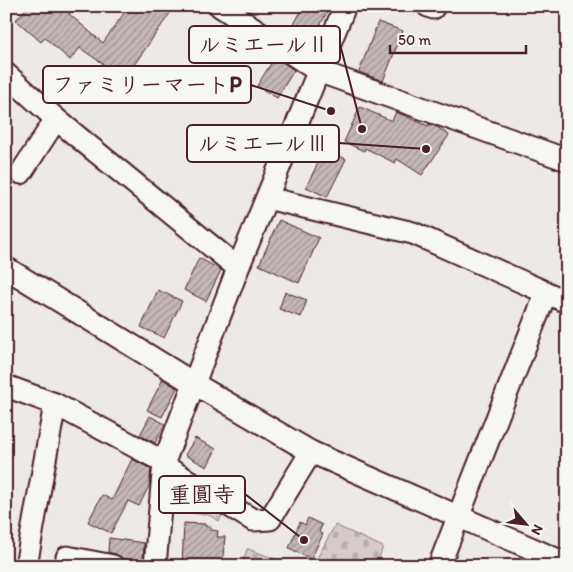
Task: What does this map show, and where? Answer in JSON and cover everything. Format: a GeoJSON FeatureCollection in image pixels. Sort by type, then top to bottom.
{"type":"FeatureCollection","features":[{"type":"Feature","properties":{"kind":"street"},"geometry":{"type":"LineString","coordinates":[[220,6],[318,71],[567,160]]}},
{"type":"Feature","properties":{"kind":"street"},"geometry":{"type":"LineString","coordinates":[[155,566],[164,464],[238,268],[345,6]]}},
{"type":"Feature","properties":{"kind":"street"},"geometry":{"type":"LineString","coordinates":[[6,74],[56,119],[238,268]]}},
{"type":"Feature","properties":{"kind":"street"},"geometry":{"type":"LineString","coordinates":[[21,173],[56,119]]}},
{"type":"Feature","properties":{"kind":"street"},"geometry":{"type":"LineString","coordinates":[[267,198],[413,233],[567,302]]}},
{"type":"Feature","properties":{"kind":"street"},"geometry":{"type":"LineString","coordinates":[[6,268],[193,383],[311,452],[567,564]]}},
{"type":"Feature","properties":{"kind":"street"},"geometry":{"type":"LineString","coordinates":[[439,566],[546,293]]}},
{"type":"Feature","properties":{"kind":"street"},"geometry":{"type":"LineString","coordinates":[[6,386],[55,404],[164,464],[253,520],[270,519],[311,452]]}},
{"type":"Feature","properties":{"kind":"street"},"geometry":{"type":"LineString","coordinates":[[26,566],[55,404]]}},
{"type":"Feature","properties":{"kind":"street"},"geometry":{"type":"LineString","coordinates":[[67,557],[113,566]]}},
{"type":"Feature","properties":{"kind":"green space"},"geometry":{"type":"Polygon","coordinates":[[[186,490],[223,513],[219,521],[209,515],[179,512],[179,494],[186,490]]]}},
{"type":"Feature","properties":{"kind":"green space"},"geometry":{"type":"Polygon","coordinates":[[[335,525],[383,547],[376,566],[313,566],[335,525]]]}},
{"type":"Feature","properties":{"kind":"green space"},"geometry":{"type":"Polygon","coordinates":[[[247,549],[294,566],[244,566],[242,565],[247,549]]]}},
{"type":"Feature","properties":{"kind":"building"},"geometry":{"type":"Polygon","coordinates":[[[28,6],[76,6],[69,14],[103,43],[129,6],[175,6],[134,65],[127,73],[119,75],[80,48],[70,60],[45,38],[41,42],[16,20],[28,6]]]}},
{"type":"Feature","properties":{"kind":"building"},"geometry":{"type":"Polygon","coordinates":[[[304,6],[330,6],[314,37],[293,26],[304,6]]]}},
{"type":"Feature","properties":{"kind":"building"},"geometry":{"type":"Polygon","coordinates":[[[378,22],[403,31],[383,81],[359,72],[378,22]]]}},
{"type":"Feature","properties":{"kind":"building"},"geometry":{"type":"Polygon","coordinates":[[[275,57],[294,70],[277,98],[257,86],[275,57]]]}},
{"type":"Feature","properties":{"kind":"building"},"geometry":{"type":"Polygon","coordinates":[[[360,107],[392,121],[396,112],[428,126],[429,124],[437,127],[449,135],[422,175],[397,159],[395,163],[365,148],[364,151],[344,142],[360,107]]]}},
{"type":"Feature","properties":{"kind":"building"},"geometry":{"type":"Polygon","coordinates":[[[325,149],[346,159],[327,197],[306,187],[325,149]]]}},
{"type":"Feature","properties":{"kind":"building"},"geometry":{"type":"Polygon","coordinates":[[[279,220],[319,238],[299,283],[259,265],[279,220]]]}},
{"type":"Feature","properties":{"kind":"building"},"geometry":{"type":"Polygon","coordinates":[[[199,258],[221,270],[206,301],[184,290],[199,258]]]}},
{"type":"Feature","properties":{"kind":"building"},"geometry":{"type":"Polygon","coordinates":[[[158,290],[182,301],[164,338],[141,327],[158,290]]]}},
{"type":"Feature","properties":{"kind":"building"},"geometry":{"type":"Polygon","coordinates":[[[285,292],[307,300],[301,317],[279,309],[285,292]]]}},
{"type":"Feature","properties":{"kind":"building"},"geometry":{"type":"Polygon","coordinates":[[[163,379],[177,388],[162,417],[147,410],[163,379]]]}},
{"type":"Feature","properties":{"kind":"building"},"geometry":{"type":"Polygon","coordinates":[[[150,416],[165,424],[155,443],[140,435],[150,416]]]}},
{"type":"Feature","properties":{"kind":"building"},"geometry":{"type":"Polygon","coordinates":[[[195,438],[216,449],[207,467],[185,455],[195,438]]]}},
{"type":"Feature","properties":{"kind":"building"},"geometry":{"type":"Polygon","coordinates":[[[132,459],[151,469],[149,486],[139,506],[128,501],[111,533],[88,522],[102,495],[112,500],[132,459]]]}},
{"type":"Feature","properties":{"kind":"building"},"geometry":{"type":"Polygon","coordinates":[[[308,518],[322,525],[319,532],[323,534],[311,559],[289,548],[300,522],[305,525],[308,518]]]}},
{"type":"Feature","properties":{"kind":"building"},"geometry":{"type":"Polygon","coordinates":[[[184,523],[205,524],[205,526],[211,527],[211,530],[218,531],[217,537],[225,537],[222,566],[182,566],[184,523]]]}},
{"type":"Feature","properties":{"kind":"building"},"geometry":{"type":"Polygon","coordinates":[[[109,538],[144,543],[143,561],[123,559],[116,554],[108,552],[109,538]]]}},
{"type":"Feature","properties":{"kind":"place","name":"ファミリーマートP"},"geometry":{"type":"Point","coordinates":[331,111]}},
{"type":"Feature","properties":{"kind":"place","name":"ルミエールⅡ"},"geometry":{"type":"Point","coordinates":[362,129]}},
{"type":"Feature","properties":{"kind":"place","name":"ルミエールⅢ"},"geometry":{"type":"Point","coordinates":[426,149]}},
{"type":"Feature","properties":{"kind":"place","name":"重圓寺"},"geometry":{"type":"Point","coordinates":[304,540]}}]}
